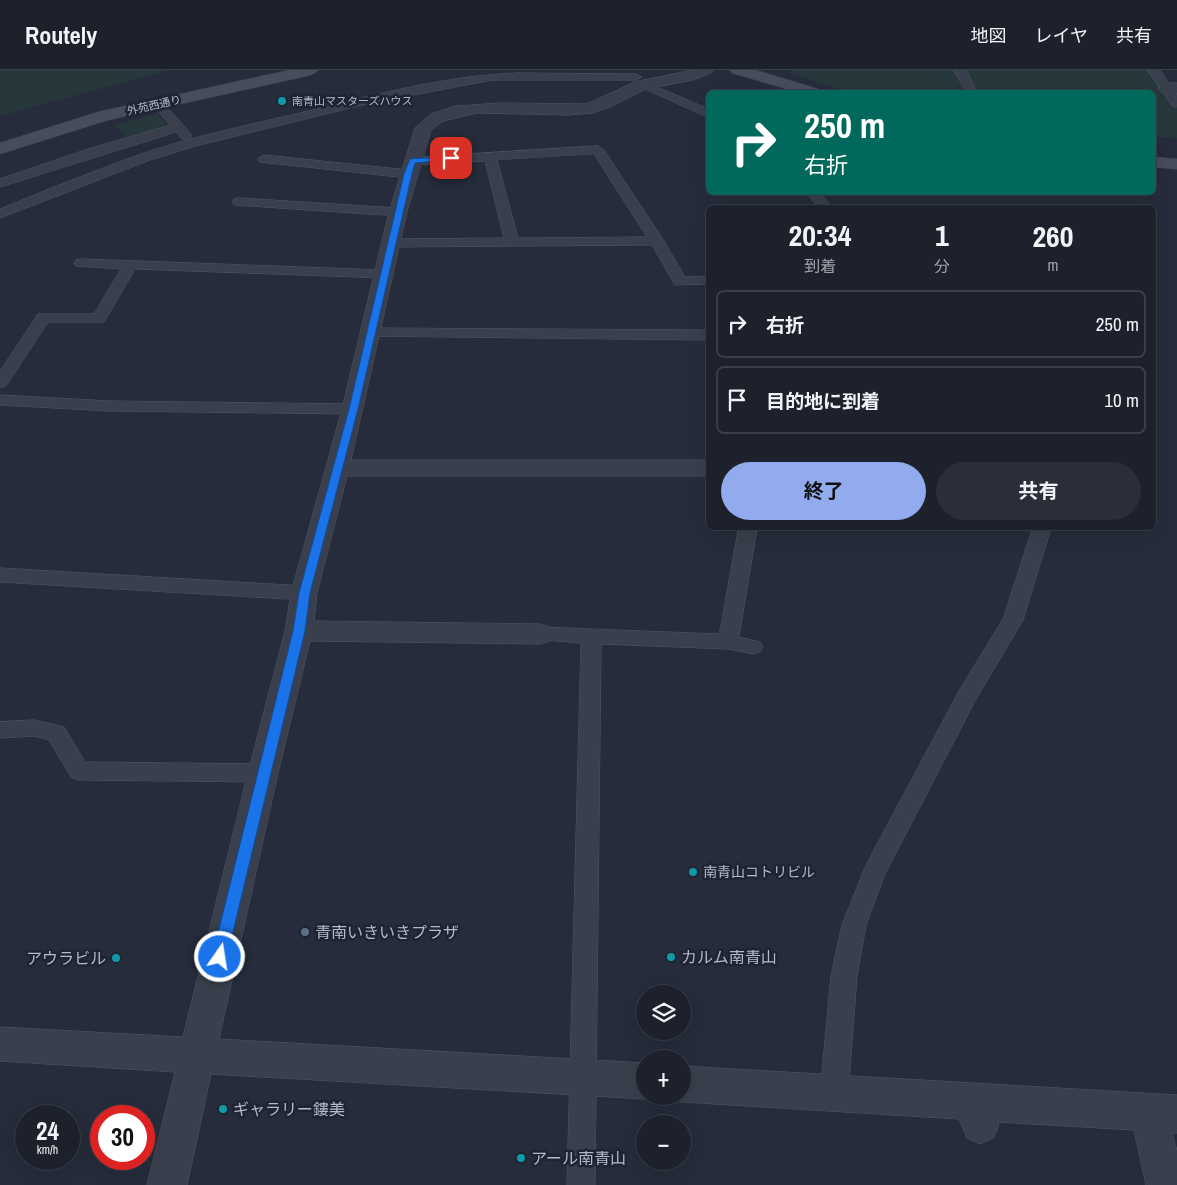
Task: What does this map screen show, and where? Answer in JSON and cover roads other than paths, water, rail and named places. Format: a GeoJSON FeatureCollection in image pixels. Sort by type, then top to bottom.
{"type":"FeatureCollection","features":[{"type":"Feature","properties":{"kind":"main road","name":"外苑西通り"},"geometry":{"type":"LineString","coordinates":[[0,136],[93,108],[263,70]]}},
{"type":"Feature","properties":{"kind":"main road","name":"外苑西通り"},"geometry":{"type":"LineString","coordinates":[[0,149],[54,131],[157,103],[311,70]]}},
{"type":"Feature","properties":{"kind":"main road"},"geometry":{"type":"LineString","coordinates":[[738,70],[805,90]]}},
{"type":"Feature","properties":{"kind":"main road"},"geometry":{"type":"LineString","coordinates":[[1156,162],[1177,164]]}},
{"type":"Feature","properties":{"kind":"street"},"geometry":{"type":"LineString","coordinates":[[167,1185],[263,773],[299,631],[304,593],[353,409],[398,212],[423,128],[445,115],[477,108],[587,109],[608,103],[638,80],[698,71]]}},
{"type":"Feature","properties":{"kind":"street"},"geometry":{"type":"LineString","coordinates":[[338,468],[706,468]]}},
{"type":"Feature","properties":{"kind":"street"},"geometry":{"type":"LineString","coordinates":[[299,631],[540,634]]}},
{"type":"Feature","properties":{"kind":"street"},"geometry":{"type":"LineString","coordinates":[[0,1044],[636,1080]]}},
{"type":"Feature","properties":{"kind":"street"},"geometry":{"type":"LineString","coordinates":[[691,1085],[834,1094],[976,1113],[1162,1112],[1166,1185]]}},
{"type":"Feature","properties":{"kind":"lane"},"geometry":{"type":"LineString","coordinates":[[960,70],[971,90]]}},
{"type":"Feature","properties":{"kind":"lane"},"geometry":{"type":"LineString","coordinates":[[1154,70],[1172,88],[1177,103]]}},
{"type":"Feature","properties":{"kind":"lane"},"geometry":{"type":"LineString","coordinates":[[0,214],[95,175],[192,143],[328,108],[492,78],[518,76],[638,80],[706,113]]}},
{"type":"Feature","properties":{"kind":"lane"},"geometry":{"type":"LineString","coordinates":[[157,103],[192,143]]}},
{"type":"Feature","properties":{"kind":"lane"},"geometry":{"type":"LineString","coordinates":[[0,183],[89,153],[178,127]]}},
{"type":"Feature","properties":{"kind":"lane"},"geometry":{"type":"LineString","coordinates":[[264,159],[410,167],[490,156],[598,150],[680,282],[706,280]]}},
{"type":"Feature","properties":{"kind":"lane"},"geometry":{"type":"LineString","coordinates":[[490,156],[512,242]]}},
{"type":"Feature","properties":{"kind":"lane"},"geometry":{"type":"LineString","coordinates":[[815,195],[824,205]]}},
{"type":"Feature","properties":{"kind":"lane"},"geometry":{"type":"LineString","coordinates":[[239,202],[398,212]]}},
{"type":"Feature","properties":{"kind":"lane"},"geometry":{"type":"LineString","coordinates":[[391,243],[656,241]]}},
{"type":"Feature","properties":{"kind":"lane"},"geometry":{"type":"LineString","coordinates":[[81,263],[384,274]]}},
{"type":"Feature","properties":{"kind":"lane"},"geometry":{"type":"LineString","coordinates":[[0,383],[43,317],[99,318],[130,265]]}},
{"type":"Feature","properties":{"kind":"lane"},"geometry":{"type":"LineString","coordinates":[[369,333],[706,336]]}},
{"type":"Feature","properties":{"kind":"lane"},"geometry":{"type":"LineString","coordinates":[[0,400],[110,406],[353,409]]}},
{"type":"Feature","properties":{"kind":"lane"},"geometry":{"type":"LineString","coordinates":[[728,642],[748,530]]}},
{"type":"Feature","properties":{"kind":"lane"},"geometry":{"type":"LineString","coordinates":[[834,1094],[844,976],[854,926],[874,872],[966,696],[1013,620],[1041,530]]}},
{"type":"Feature","properties":{"kind":"lane"},"geometry":{"type":"LineString","coordinates":[[0,575],[304,593]]}},
{"type":"Feature","properties":{"kind":"lane"},"geometry":{"type":"LineString","coordinates":[[540,634],[728,642],[753,647]]}},
{"type":"Feature","properties":{"kind":"lane"},"geometry":{"type":"LineString","coordinates":[[582,1185],[589,865],[591,635]]}},
{"type":"Feature","properties":{"kind":"lane"},"geometry":{"type":"LineString","coordinates":[[0,730],[34,728],[56,733],[79,771],[263,773]]}},
{"type":"Feature","properties":{"kind":"place","name":"南青山マスターズハウス"},"geometry":{"type":"Point","coordinates":[282,101]}},
{"type":"Feature","properties":{"kind":"place","name":"南青山コトリビル"},"geometry":{"type":"Point","coordinates":[693,872]}},
{"type":"Feature","properties":{"kind":"place","name":"青南いきいきプラザ"},"geometry":{"type":"Point","coordinates":[305,932]}},
{"type":"Feature","properties":{"kind":"place","name":"カルム南青山"},"geometry":{"type":"Point","coordinates":[671,957]}},
{"type":"Feature","properties":{"kind":"place","name":"アウラビル"},"geometry":{"type":"Point","coordinates":[116,958]}},
{"type":"Feature","properties":{"kind":"place","name":"ギャラリー鏤美"},"geometry":{"type":"Point","coordinates":[223,1109]}},
{"type":"Feature","properties":{"kind":"place","name":"アール南青山"},"geometry":{"type":"Point","coordinates":[521,1158]}}]}
